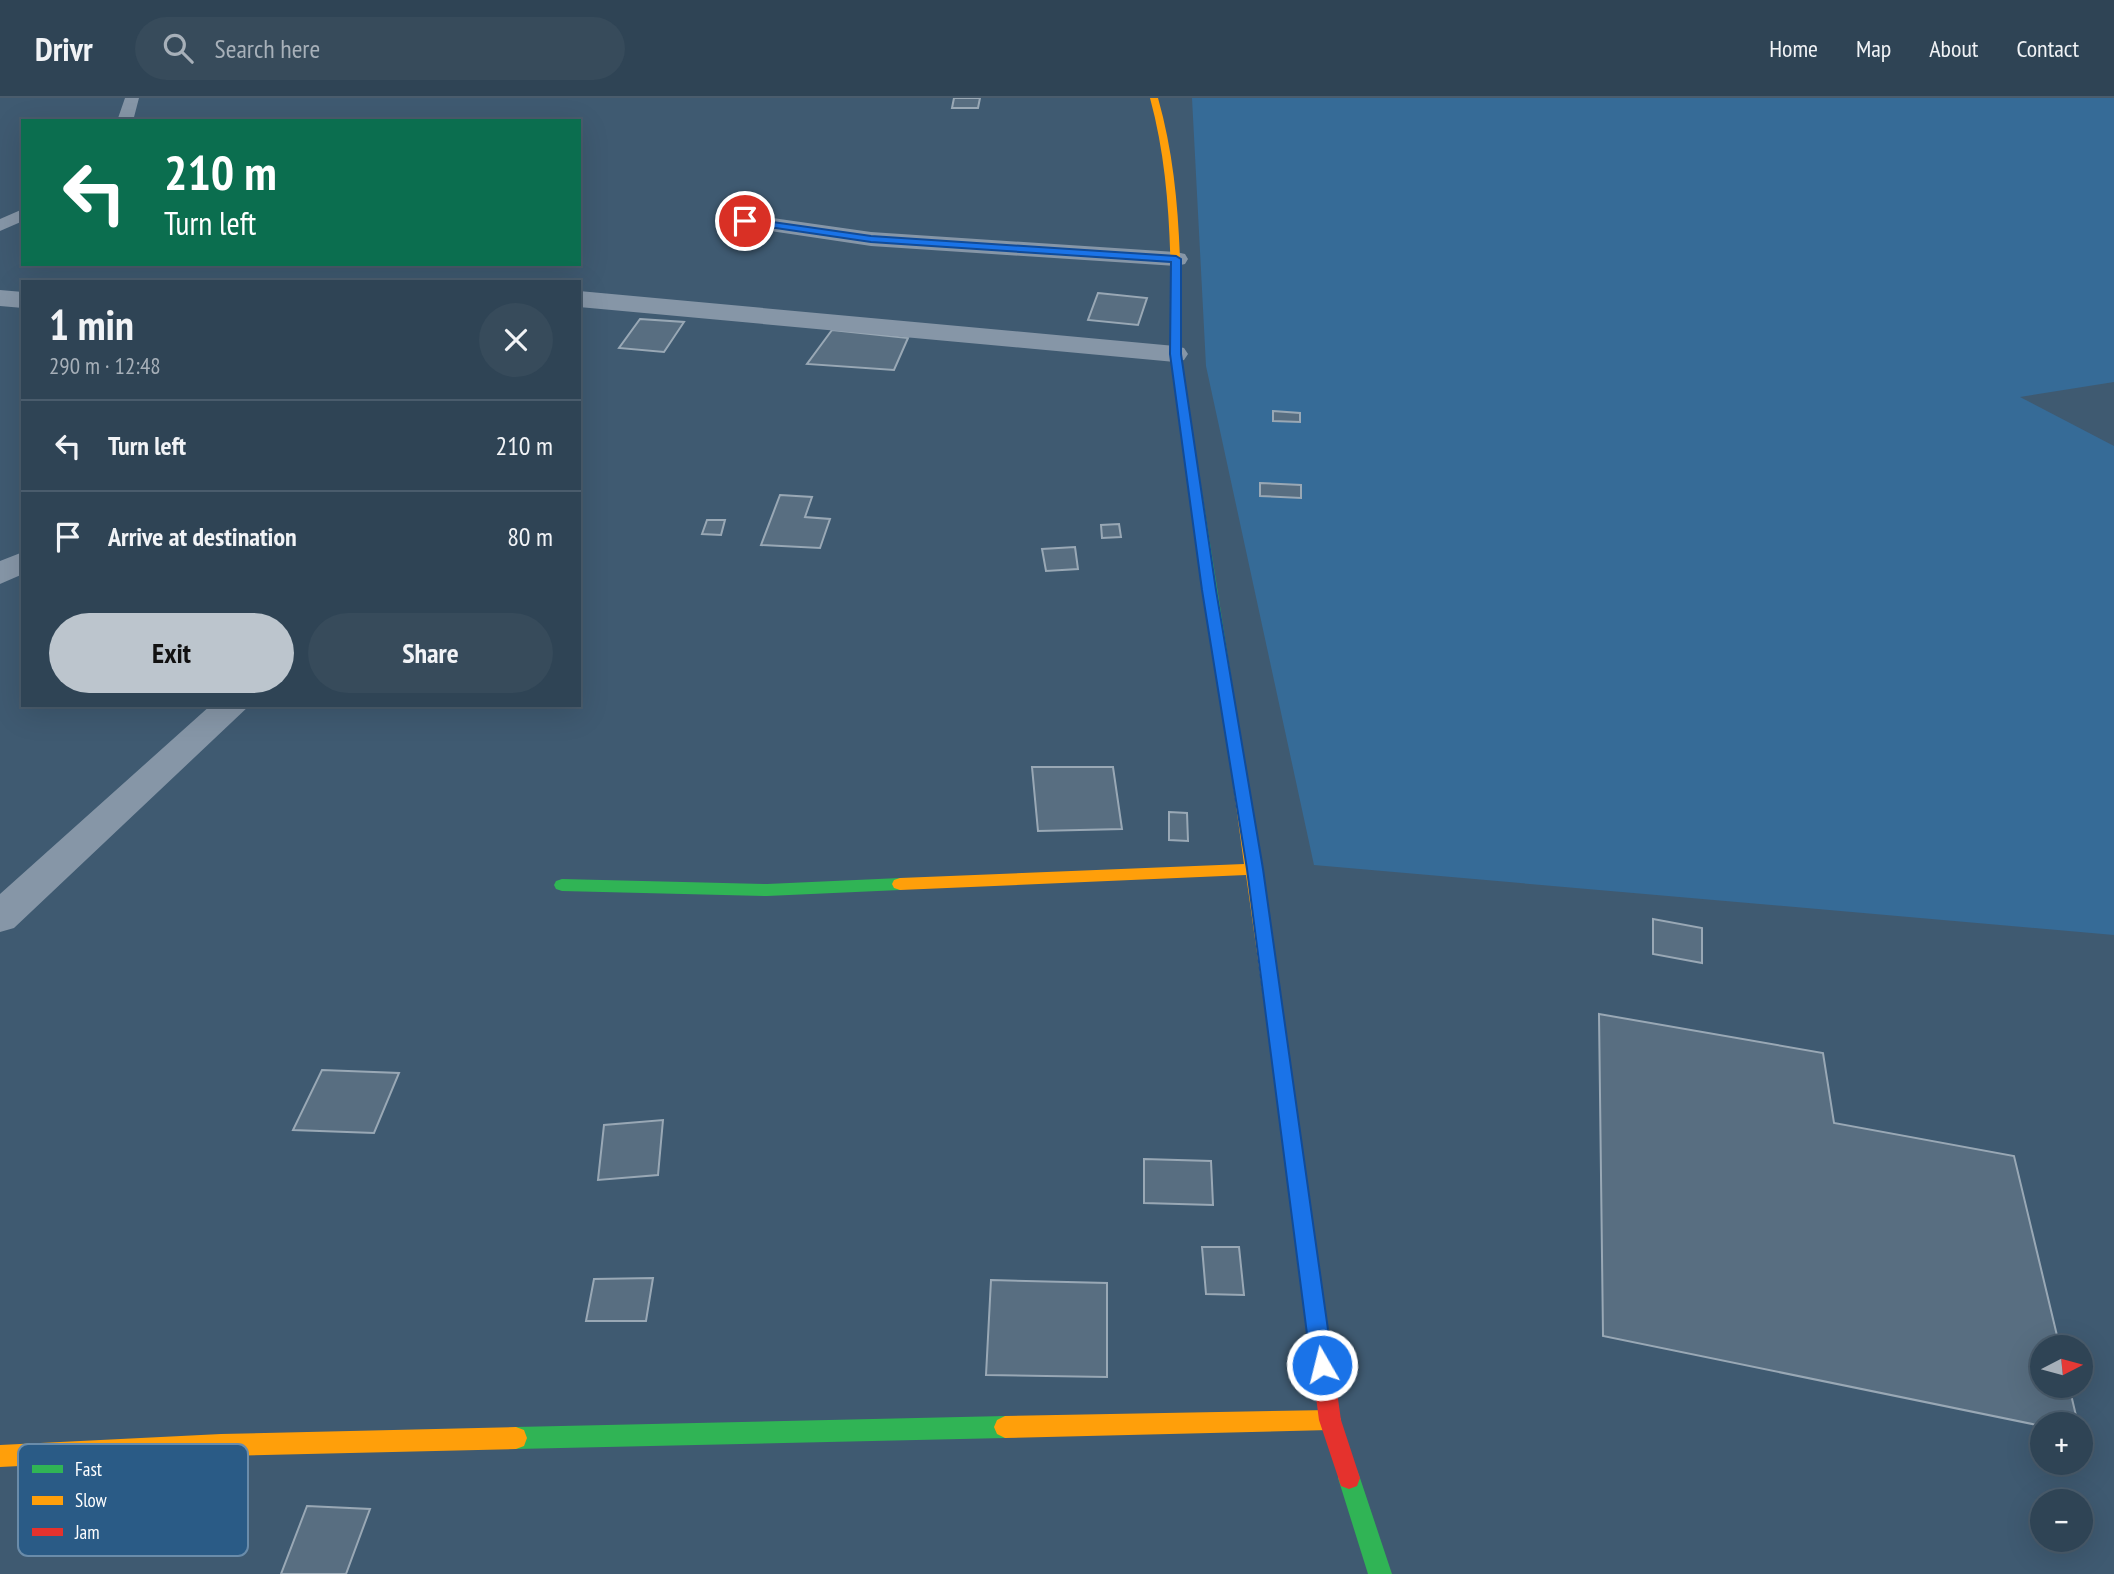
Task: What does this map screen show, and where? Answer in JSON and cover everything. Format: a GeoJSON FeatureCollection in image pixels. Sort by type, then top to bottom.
{"type":"FeatureCollection","features":[{"type":"Feature","properties":{"kind":"street"},"geometry":{"type":"LineString","coordinates":[[1154,98],[1163,130],[1176,259],[1175,354],[1209,590],[1255,869],[1330,1420],[1380,1574]]}},
{"type":"Feature","properties":{"kind":"street"},"geometry":{"type":"LineString","coordinates":[[745,221],[871,239],[1176,259]]}},
{"type":"Feature","properties":{"kind":"street"},"geometry":{"type":"LineString","coordinates":[[0,298],[21,300]]}},
{"type":"Feature","properties":{"kind":"street"},"geometry":{"type":"LineString","coordinates":[[581,299],[1175,354]]}},
{"type":"Feature","properties":{"kind":"street"},"geometry":{"type":"LineString","coordinates":[[0,574],[21,562]]}},
{"type":"Feature","properties":{"kind":"street"},"geometry":{"type":"LineString","coordinates":[[0,918],[231,707]]}},
{"type":"Feature","properties":{"kind":"street"},"geometry":{"type":"LineString","coordinates":[[562,885],[767,890],[1255,869]]}},
{"type":"Feature","properties":{"kind":"street"},"geometry":{"type":"LineString","coordinates":[[248,1444],[1330,1420]]}},
{"type":"Feature","properties":{"kind":"street"},"geometry":{"type":"LineString","coordinates":[[0,1456],[18,1455]]}},
{"type":"Feature","properties":{"kind":"lane"},"geometry":{"type":"LineString","coordinates":[[126,119],[132,98]]}},
{"type":"Feature","properties":{"kind":"lane"},"geometry":{"type":"LineString","coordinates":[[0,226],[21,215]]}},
{"type":"Feature","properties":{"kind":"shaded area"},"geometry":{"type":"Polygon","coordinates":[[[1192,98],[2114,98],[2114,382],[2020,397],[2114,446],[2114,935],[1314,865],[1206,366],[1192,98]]]}},
{"type":"Feature","properties":{"kind":"building"},"geometry":{"type":"Polygon","coordinates":[[[954,98],[980,98],[978,108],[952,108],[954,98]]]}},
{"type":"Feature","properties":{"kind":"building"},"geometry":{"type":"Polygon","coordinates":[[[1098,293],[1147,298],[1138,325],[1088,320],[1098,293]]]}},
{"type":"Feature","properties":{"kind":"building"},"geometry":{"type":"Polygon","coordinates":[[[640,319],[684,322],[664,352],[619,348],[640,319]]]}},
{"type":"Feature","properties":{"kind":"building"},"geometry":{"type":"Polygon","coordinates":[[[832,330],[908,338],[894,370],[807,364],[832,330]]]}},
{"type":"Feature","properties":{"kind":"building"},"geometry":{"type":"Polygon","coordinates":[[[1273,411],[1300,413],[1300,422],[1273,421],[1273,411]]]}},
{"type":"Feature","properties":{"kind":"building"},"geometry":{"type":"Polygon","coordinates":[[[1260,483],[1301,485],[1301,498],[1260,496],[1260,483]]]}},
{"type":"Feature","properties":{"kind":"building"},"geometry":{"type":"Polygon","coordinates":[[[780,495],[812,497],[805,517],[830,519],[820,548],[761,545],[780,495]]]}},
{"type":"Feature","properties":{"kind":"building"},"geometry":{"type":"Polygon","coordinates":[[[707,520],[725,520],[721,535],[702,534],[707,520]]]}},
{"type":"Feature","properties":{"kind":"building"},"geometry":{"type":"Polygon","coordinates":[[[1119,524],[1121,537],[1102,538],[1101,525],[1119,524]]]}},
{"type":"Feature","properties":{"kind":"building"},"geometry":{"type":"Polygon","coordinates":[[[1075,547],[1078,569],[1046,571],[1042,549],[1075,547]]]}},
{"type":"Feature","properties":{"kind":"building"},"geometry":{"type":"Polygon","coordinates":[[[1032,767],[1113,767],[1122,829],[1038,831],[1032,767]]]}},
{"type":"Feature","properties":{"kind":"building"},"geometry":{"type":"Polygon","coordinates":[[[1169,812],[1187,813],[1188,841],[1169,840],[1169,812]]]}},
{"type":"Feature","properties":{"kind":"building"},"geometry":{"type":"Polygon","coordinates":[[[1653,919],[1702,928],[1702,963],[1653,954],[1653,919]]]}},
{"type":"Feature","properties":{"kind":"building"},"geometry":{"type":"Polygon","coordinates":[[[1599,1014],[1823,1053],[1834,1123],[2014,1156],[2057,1335],[2030,1335],[2030,1398],[2072,1398],[2075,1412],[2030,1412],[2030,1424],[1603,1336],[1599,1014]]]}},
{"type":"Feature","properties":{"kind":"building"},"geometry":{"type":"Polygon","coordinates":[[[322,1070],[399,1073],[374,1133],[293,1130],[322,1070]]]}},
{"type":"Feature","properties":{"kind":"building"},"geometry":{"type":"Polygon","coordinates":[[[663,1120],[658,1175],[598,1180],[604,1125],[663,1120]]]}},
{"type":"Feature","properties":{"kind":"building"},"geometry":{"type":"Polygon","coordinates":[[[1144,1159],[1211,1161],[1213,1205],[1144,1203],[1144,1159]]]}},
{"type":"Feature","properties":{"kind":"building"},"geometry":{"type":"Polygon","coordinates":[[[1202,1247],[1239,1247],[1244,1295],[1206,1294],[1202,1247]]]}},
{"type":"Feature","properties":{"kind":"building"},"geometry":{"type":"Polygon","coordinates":[[[653,1278],[646,1321],[586,1321],[594,1279],[653,1278]]]}},
{"type":"Feature","properties":{"kind":"building"},"geometry":{"type":"Polygon","coordinates":[[[991,1280],[1107,1283],[1107,1377],[986,1375],[991,1280]]]}},
{"type":"Feature","properties":{"kind":"building"},"geometry":{"type":"Polygon","coordinates":[[[307,1506],[370,1509],[346,1574],[281,1574],[307,1506]]]}},
{"type":"Feature","properties":{"kind":"traffic: fast"},"geometry":{"type":"LineString","coordinates":[[1176,359],[1233,733]]}},
{"type":"Feature","properties":{"kind":"traffic: fast"},"geometry":{"type":"LineString","coordinates":[[562,885],[767,890],[900,884]]}},
{"type":"Feature","properties":{"kind":"traffic: fast"},"geometry":{"type":"LineString","coordinates":[[516,1438],[1005,1427]]}},
{"type":"Feature","properties":{"kind":"traffic: fast"},"geometry":{"type":"LineString","coordinates":[[1349,1478],[1380,1574]]}},
{"type":"Feature","properties":{"kind":"traffic: slow"},"geometry":{"type":"LineString","coordinates":[[1154,98],[1163,130],[1176,259],[1176,359]]}},
{"type":"Feature","properties":{"kind":"traffic: slow"},"geometry":{"type":"LineString","coordinates":[[1233,733],[1272,996]]}},
{"type":"Feature","properties":{"kind":"traffic: slow"},"geometry":{"type":"LineString","coordinates":[[900,884],[1255,869]]}},
{"type":"Feature","properties":{"kind":"traffic: slow"},"geometry":{"type":"LineString","coordinates":[[1005,1427],[1330,1420]]}},
{"type":"Feature","properties":{"kind":"traffic: slow"},"geometry":{"type":"LineString","coordinates":[[248,1444],[516,1438]]}},
{"type":"Feature","properties":{"kind":"traffic: slow"},"geometry":{"type":"LineString","coordinates":[[0,1456],[18,1455]]}},
{"type":"Feature","properties":{"kind":"traffic: jam"},"geometry":{"type":"LineString","coordinates":[[1272,996],[1330,1420],[1349,1478]]}},
{"type":"Feature","properties":{"kind":"route"},"geometry":{"type":"LineString","coordinates":[[745,221],[871,239],[1176,259],[1175,354],[1209,590],[1255,869],[1322,1365]]}}]}
